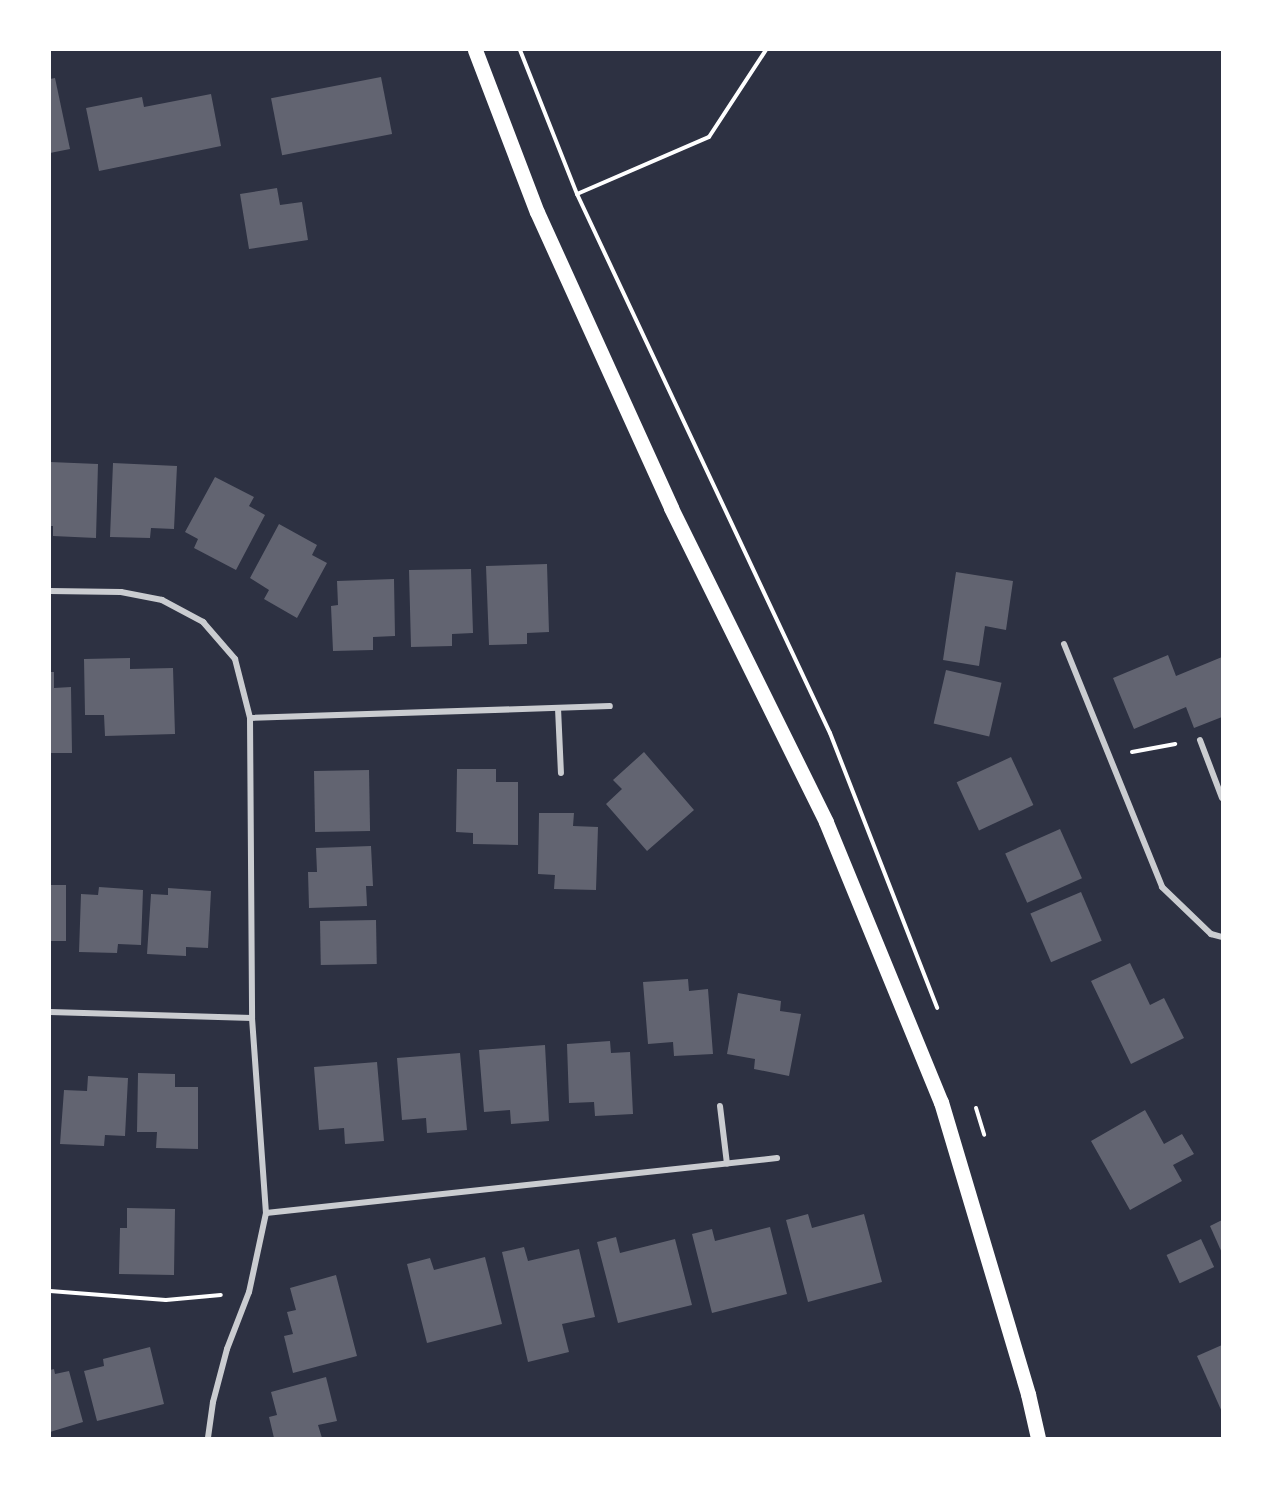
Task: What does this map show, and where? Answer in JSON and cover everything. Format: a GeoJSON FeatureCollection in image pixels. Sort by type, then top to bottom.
{"type":"FeatureCollection","features":[{"type":"Feature","properties":{"kind":"main road"},"geometry":{"type":"LineString","coordinates":[[475,50],[537,212],[671,508],[826,822],[941,1102],[1028,1394],[1038,1438]]}},
{"type":"Feature","properties":{"kind":"street"},"geometry":{"type":"LineString","coordinates":[[50,591],[121,592],[162,600],[203,622],[235,659],[250,718],[252,1018],[266,1213],[249,1292],[227,1349],[213,1402],[208,1438]]}},
{"type":"Feature","properties":{"kind":"street"},"geometry":{"type":"LineString","coordinates":[[1064,644],[1162,887],[1211,934],[1222,937]]}},
{"type":"Feature","properties":{"kind":"street"},"geometry":{"type":"LineString","coordinates":[[250,718],[610,706]]}},
{"type":"Feature","properties":{"kind":"street"},"geometry":{"type":"LineString","coordinates":[[558,708],[561,773]]}},
{"type":"Feature","properties":{"kind":"street"},"geometry":{"type":"LineString","coordinates":[[1200,740],[1222,798]]}},
{"type":"Feature","properties":{"kind":"street"},"geometry":{"type":"LineString","coordinates":[[50,1012],[252,1018]]}},
{"type":"Feature","properties":{"kind":"street"},"geometry":{"type":"LineString","coordinates":[[720,1106],[727,1164]]}},
{"type":"Feature","properties":{"kind":"street"},"geometry":{"type":"LineString","coordinates":[[266,1213],[777,1158]]}},
{"type":"Feature","properties":{"kind":"path"},"geometry":{"type":"LineString","coordinates":[[577,194],[709,137],[766,50]]}},
{"type":"Feature","properties":{"kind":"path"},"geometry":{"type":"LineString","coordinates":[[1110,756],[1200,740]]}},
{"type":"Feature","properties":{"kind":"path"},"geometry":{"type":"LineString","coordinates":[[50,1291],[166,1300],[249,1292]]}},
{"type":"Feature","properties":{"kind":"building"},"geometry":{"type":"Polygon","coordinates":[[[381,77],[392,134],[282,155],[271,98],[381,77]]]}},
{"type":"Feature","properties":{"kind":"building"},"geometry":{"type":"Polygon","coordinates":[[[55,78],[70,149],[50,153],[50,79],[55,78]]]}},
{"type":"Feature","properties":{"kind":"building"},"geometry":{"type":"Polygon","coordinates":[[[211,94],[221,146],[99,171],[86,108],[142,97],[144,107],[211,94]]]}},
{"type":"Feature","properties":{"kind":"building"},"geometry":{"type":"Polygon","coordinates":[[[277,188],[280,205],[302,202],[308,240],[249,249],[240,194],[277,188]]]}},
{"type":"Feature","properties":{"kind":"building"},"geometry":{"type":"Polygon","coordinates":[[[50,462],[98,464],[96,538],[53,536],[53,526],[50,526],[50,462]]]}},
{"type":"Feature","properties":{"kind":"building"},"geometry":{"type":"Polygon","coordinates":[[[113,463],[177,466],[174,529],[151,528],[150,538],[110,537],[113,463]]]}},
{"type":"Feature","properties":{"kind":"building"},"geometry":{"type":"Polygon","coordinates":[[[215,477],[254,497],[249,506],[265,515],[236,570],[194,548],[198,539],[185,532],[215,477]]]}},
{"type":"Feature","properties":{"kind":"building"},"geometry":{"type":"Polygon","coordinates":[[[279,524],[317,545],[312,555],[327,563],[297,618],[264,599],[269,590],[250,578],[279,524]]]}},
{"type":"Feature","properties":{"kind":"building"},"geometry":{"type":"Polygon","coordinates":[[[547,564],[549,632],[527,633],[527,644],[489,645],[486,566],[547,564]]]}},
{"type":"Feature","properties":{"kind":"building"},"geometry":{"type":"Polygon","coordinates":[[[471,569],[473,633],[452,634],[452,646],[411,647],[409,570],[471,569]]]}},
{"type":"Feature","properties":{"kind":"building"},"geometry":{"type":"Polygon","coordinates":[[[956,572],[1013,581],[1006,630],[985,626],[979,666],[943,660],[956,572]]]}},
{"type":"Feature","properties":{"kind":"building"},"geometry":{"type":"Polygon","coordinates":[[[394,579],[395,636],[373,637],[373,650],[333,651],[331,606],[338,605],[337,581],[394,579]]]}},
{"type":"Feature","properties":{"kind":"building"},"geometry":{"type":"Polygon","coordinates":[[[1168,655],[1176,676],[1222,657],[1222,717],[1194,728],[1186,707],[1134,729],[1113,678],[1168,655]]]}},
{"type":"Feature","properties":{"kind":"building"},"geometry":{"type":"Polygon","coordinates":[[[130,658],[130,669],[173,668],[175,734],[105,736],[104,715],[85,715],[84,659],[130,658]]]}},
{"type":"Feature","properties":{"kind":"building"},"geometry":{"type":"Polygon","coordinates":[[[946,670],[1002,683],[989,736],[934,724],[946,670]]]}},
{"type":"Feature","properties":{"kind":"building"},"geometry":{"type":"Polygon","coordinates":[[[50,672],[54,672],[54,688],[71,687],[72,753],[50,753],[50,672]]]}},
{"type":"Feature","properties":{"kind":"building"},"geometry":{"type":"Polygon","coordinates":[[[644,752],[694,810],[647,851],[606,804],[622,789],[613,780],[644,752]]]}},
{"type":"Feature","properties":{"kind":"building"},"geometry":{"type":"Polygon","coordinates":[[[1011,757],[1033,805],[979,830],[957,782],[1011,757]]]}},
{"type":"Feature","properties":{"kind":"building"},"geometry":{"type":"Polygon","coordinates":[[[457,769],[496,769],[496,782],[518,782],[518,845],[473,844],[473,833],[456,832],[457,769]]]}},
{"type":"Feature","properties":{"kind":"building"},"geometry":{"type":"Polygon","coordinates":[[[369,770],[370,831],[315,832],[314,771],[369,770]]]}},
{"type":"Feature","properties":{"kind":"building"},"geometry":{"type":"Polygon","coordinates":[[[539,813],[574,813],[573,826],[598,827],[596,890],[554,889],[555,875],[538,874],[539,813]]]}},
{"type":"Feature","properties":{"kind":"building"},"geometry":{"type":"Polygon","coordinates":[[[1060,829],[1082,878],[1027,903],[1005,853],[1060,829]]]}},
{"type":"Feature","properties":{"kind":"building"},"geometry":{"type":"Polygon","coordinates":[[[371,846],[373,886],[366,886],[367,906],[309,908],[308,872],[317,872],[316,848],[371,846]]]}},
{"type":"Feature","properties":{"kind":"building"},"geometry":{"type":"Polygon","coordinates":[[[50,885],[66,885],[66,941],[50,941],[50,885]]]}},
{"type":"Feature","properties":{"kind":"building"},"geometry":{"type":"Polygon","coordinates":[[[99,887],[143,890],[141,945],[118,944],[117,953],[79,952],[81,894],[98,895],[99,887]]]}},
{"type":"Feature","properties":{"kind":"building"},"geometry":{"type":"Polygon","coordinates":[[[168,888],[211,891],[208,948],[186,947],[186,956],[147,954],[151,894],[168,895],[168,888]]]}},
{"type":"Feature","properties":{"kind":"building"},"geometry":{"type":"Polygon","coordinates":[[[1081,892],[1102,941],[1051,962],[1030,913],[1081,892]]]}},
{"type":"Feature","properties":{"kind":"building"},"geometry":{"type":"Polygon","coordinates":[[[376,920],[377,964],[321,965],[320,921],[376,920]]]}},
{"type":"Feature","properties":{"kind":"building"},"geometry":{"type":"Polygon","coordinates":[[[1130,963],[1150,1005],[1164,998],[1184,1038],[1131,1064],[1091,981],[1130,963]]]}},
{"type":"Feature","properties":{"kind":"building"},"geometry":{"type":"Polygon","coordinates":[[[688,979],[689,991],[708,989],[713,1054],[674,1056],[673,1042],[648,1044],[643,982],[688,979]]]}},
{"type":"Feature","properties":{"kind":"building"},"geometry":{"type":"Polygon","coordinates":[[[738,993],[781,1001],[780,1011],[801,1014],[789,1076],[754,1069],[755,1059],[727,1054],[738,993]]]}},
{"type":"Feature","properties":{"kind":"building"},"geometry":{"type":"Polygon","coordinates":[[[610,1041],[611,1053],[630,1052],[633,1114],[595,1116],[594,1102],[569,1103],[567,1044],[610,1041]]]}},
{"type":"Feature","properties":{"kind":"building"},"geometry":{"type":"Polygon","coordinates":[[[545,1045],[549,1121],[511,1124],[510,1110],[484,1112],[479,1050],[545,1045]]]}},
{"type":"Feature","properties":{"kind":"building"},"geometry":{"type":"Polygon","coordinates":[[[460,1053],[467,1130],[427,1133],[426,1118],[402,1120],[397,1058],[460,1053]]]}},
{"type":"Feature","properties":{"kind":"building"},"geometry":{"type":"Polygon","coordinates":[[[377,1062],[384,1141],[345,1144],[344,1128],[319,1130],[314,1067],[377,1062]]]}},
{"type":"Feature","properties":{"kind":"building"},"geometry":{"type":"Polygon","coordinates":[[[138,1073],[175,1074],[175,1087],[198,1087],[198,1149],[156,1148],[157,1132],[137,1132],[138,1073]]]}},
{"type":"Feature","properties":{"kind":"building"},"geometry":{"type":"Polygon","coordinates":[[[88,1076],[128,1078],[125,1136],[105,1135],[104,1146],[60,1144],[64,1090],[87,1091],[88,1076]]]}},
{"type":"Feature","properties":{"kind":"building"},"geometry":{"type":"Polygon","coordinates":[[[1145,1110],[1164,1144],[1182,1134],[1194,1154],[1173,1165],[1182,1181],[1130,1210],[1091,1141],[1145,1110]]]}},
{"type":"Feature","properties":{"kind":"building"},"geometry":{"type":"Polygon","coordinates":[[[127,1208],[175,1209],[174,1275],[119,1274],[120,1228],[127,1228],[127,1208]]]}},
{"type":"Feature","properties":{"kind":"building"},"geometry":{"type":"Polygon","coordinates":[[[808,1214],[812,1228],[864,1214],[882,1282],[808,1302],[786,1220],[808,1214]]]}},
{"type":"Feature","properties":{"kind":"building"},"geometry":{"type":"Polygon","coordinates":[[[1222,1220],[1222,1253],[1210,1226],[1222,1220]]]}},
{"type":"Feature","properties":{"kind":"building"},"geometry":{"type":"Polygon","coordinates":[[[770,1227],[787,1294],[712,1313],[692,1234],[712,1229],[715,1241],[770,1227]]]}},
{"type":"Feature","properties":{"kind":"building"},"geometry":{"type":"Polygon","coordinates":[[[616,1237],[620,1253],[675,1239],[692,1305],[618,1323],[597,1242],[616,1237]]]}},
{"type":"Feature","properties":{"kind":"building"},"geometry":{"type":"Polygon","coordinates":[[[1201,1239],[1214,1267],[1180,1283],[1167,1255],[1201,1239]]]}},
{"type":"Feature","properties":{"kind":"building"},"geometry":{"type":"Polygon","coordinates":[[[524,1247],[528,1261],[579,1249],[595,1317],[562,1324],[569,1352],[528,1362],[502,1252],[524,1247]]]}},
{"type":"Feature","properties":{"kind":"building"},"geometry":{"type":"Polygon","coordinates":[[[485,1257],[502,1324],[427,1343],[407,1264],[430,1258],[434,1270],[485,1257]]]}},
{"type":"Feature","properties":{"kind":"building"},"geometry":{"type":"Polygon","coordinates":[[[336,1275],[357,1356],[293,1373],[284,1336],[293,1334],[287,1312],[296,1310],[290,1288],[336,1275]]]}},
{"type":"Feature","properties":{"kind":"building"},"geometry":{"type":"Polygon","coordinates":[[[1222,1345],[1222,1412],[1197,1356],[1222,1345]]]}},
{"type":"Feature","properties":{"kind":"building"},"geometry":{"type":"Polygon","coordinates":[[[150,1347],[164,1404],[97,1421],[84,1371],[104,1366],[103,1359],[150,1347]]]}},
{"type":"Feature","properties":{"kind":"building"},"geometry":{"type":"Polygon","coordinates":[[[54,1369],[55,1374],[69,1371],[83,1422],[50,1432],[50,1370],[54,1369]]]}},
{"type":"Feature","properties":{"kind":"building"},"geometry":{"type":"Polygon","coordinates":[[[326,1377],[337,1421],[318,1425],[322,1438],[274,1438],[269,1417],[277,1415],[271,1392],[326,1377]]]}}]}
